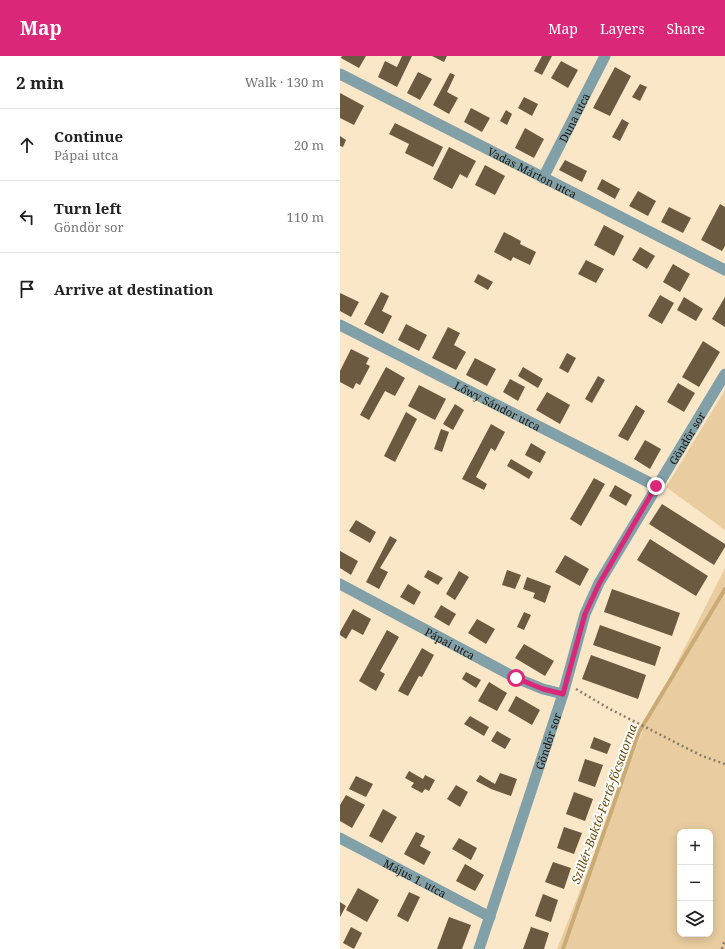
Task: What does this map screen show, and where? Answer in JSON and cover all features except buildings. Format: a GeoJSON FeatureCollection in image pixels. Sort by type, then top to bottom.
{"type":"FeatureCollection","features":[{"type":"Feature","properties":{"kind":"street","name":"Duna utca"},"geometry":{"type":"LineString","coordinates":[[543,178],[605,56]]}},
{"type":"Feature","properties":{"kind":"street","name":"Vadas Márton utca"},"geometry":{"type":"LineString","coordinates":[[340,74],[725,270]]}},
{"type":"Feature","properties":{"kind":"street","name":"Lőwy Sándor utca"},"geometry":{"type":"LineString","coordinates":[[340,325],[656,486]]}},
{"type":"Feature","properties":{"kind":"street","name":"Göndör sor"},"geometry":{"type":"LineString","coordinates":[[479,949],[565,689],[585,614],[599,584],[656,486],[725,374]]}},
{"type":"Feature","properties":{"kind":"street","name":"Pápai utca"},"geometry":{"type":"LineString","coordinates":[[340,584],[516,678],[543,689],[565,689]]}},
{"type":"Feature","properties":{"kind":"street","name":"Május 1. utca"},"geometry":{"type":"LineString","coordinates":[[340,838],[490,917]]}},
{"type":"Feature","properties":{"kind":"path"},"geometry":{"type":"LineString","coordinates":[[565,689],[608,708],[702,756],[725,764]]}},
{"type":"Feature","properties":{"kind":"path"},"geometry":{"type":"LineString","coordinates":[[722,949],[725,939]]}},
{"type":"Feature","properties":{"kind":"shaded area"},"geometry":{"type":"Polygon","coordinates":[[[725,390],[725,530],[666,487],[725,390]]]}},
{"type":"Feature","properties":{"kind":"shaded area"},"geometry":{"type":"Polygon","coordinates":[[[725,568],[725,949],[557,949],[643,730],[725,568]]]}},
{"type":"Feature","properties":{"kind":"waterway","name":"Szillér-Baktó-Fertő-főcsatorna"},"geometry":{"type":"LineString","coordinates":[[563,949],[639,732],[725,589]]}},
{"type":"Feature","properties":{"kind":"route"},"geometry":{"type":"LineString","coordinates":[[516,678],[543,689],[563,694],[585,614],[599,584],[656,486]]}}]}
